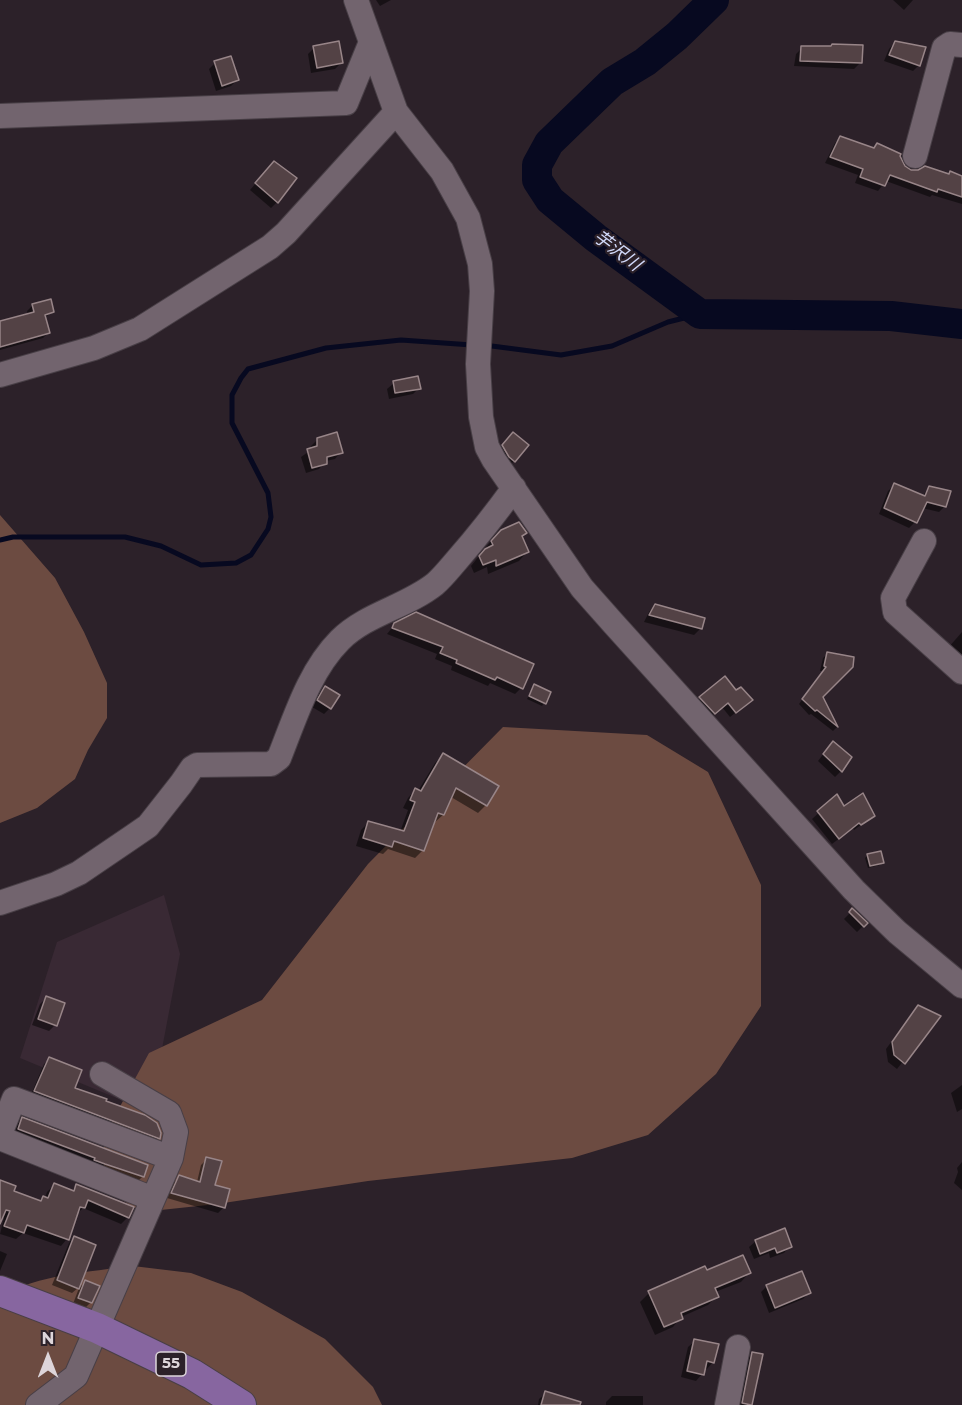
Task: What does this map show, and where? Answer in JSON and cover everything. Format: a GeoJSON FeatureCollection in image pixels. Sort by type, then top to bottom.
{"type":"FeatureCollection","features":[{"type":"Feature","properties":{"kind":"main road","name":"55"},"geometry":{"type":"LineString","coordinates":[[0,1291],[96,1328],[192,1374],[241,1405]]}},
{"type":"Feature","properties":{"kind":"street"},"geometry":{"type":"LineString","coordinates":[[356,0],[396,112],[442,171],[468,218],[480,264],[482,291],[478,364],[481,417],[487,447],[494,460],[582,588],[613,624],[854,890],[897,932],[962,986]]}},
{"type":"Feature","properties":{"kind":"street"},"geometry":{"type":"LineString","coordinates":[[0,116],[346,103],[371,42]]}},
{"type":"Feature","properties":{"kind":"street"},"geometry":{"type":"LineString","coordinates":[[915,156],[944,48],[950,44],[962,45]]}},
{"type":"Feature","properties":{"kind":"street"},"geometry":{"type":"LineString","coordinates":[[0,375],[93,348],[140,329],[270,247],[286,233],[396,112]]}},
{"type":"Feature","properties":{"kind":"street"},"geometry":{"type":"LineString","coordinates":[[0,903],[56,885],[79,873],[148,826],[192,768],[197,765],[271,764],[279,758],[308,688],[340,639],[375,616],[436,583],[488,525],[514,488]]}},
{"type":"Feature","properties":{"kind":"street"},"geometry":{"type":"LineString","coordinates":[[924,541],[893,598],[895,612],[962,672]]}},
{"type":"Feature","properties":{"kind":"street"},"geometry":{"type":"LineString","coordinates":[[38,1405],[76,1376],[171,1158],[176,1132],[169,1113],[102,1074]]}},
{"type":"Feature","properties":{"kind":"street"},"geometry":{"type":"LineString","coordinates":[[153,1199],[0,1136],[14,1099],[171,1158]]}},
{"type":"Feature","properties":{"kind":"street"},"geometry":{"type":"LineString","coordinates":[[727,1405],[738,1347]]}},
{"type":"Feature","properties":{"kind":"shaded area"},"geometry":{"type":"Polygon","coordinates":[[[0,515],[55,578],[84,632],[107,683],[107,718],[88,750],[75,779],[37,808],[0,823],[0,515]]]}},
{"type":"Feature","properties":{"kind":"shaded area"},"geometry":{"type":"Polygon","coordinates":[[[503,727],[647,735],[708,772],[761,885],[761,1006],[716,1074],[648,1135],[572,1158],[368,1181],[217,1204],[142,1212],[104,1189],[104,1136],[149,1053],[262,1000],[368,864],[503,727]]]}},
{"type":"Feature","properties":{"kind":"shaded area"},"geometry":{"type":"Polygon","coordinates":[[[164,895],[180,954],[154,1091],[172,1121],[20,1058],[57,942],[164,895]]]}},
{"type":"Feature","properties":{"kind":"shaded area"},"geometry":{"type":"Polygon","coordinates":[[[133,1266],[191,1273],[242,1292],[325,1339],[373,1387],[382,1405],[0,1405],[0,1297],[31,1283],[48,1279],[133,1266]]]}},
{"type":"Feature","properties":{"kind":"building"},"geometry":{"type":"Polygon","coordinates":[[[339,41],[343,63],[317,68],[313,46],[339,41]]]}},
{"type":"Feature","properties":{"kind":"building"},"geometry":{"type":"Polygon","coordinates":[[[895,41],[926,47],[920,66],[889,55],[895,41]]]}},
{"type":"Feature","properties":{"kind":"building"},"geometry":{"type":"Polygon","coordinates":[[[832,44],[863,45],[862,63],[800,61],[801,46],[831,46],[832,44]]]}},
{"type":"Feature","properties":{"kind":"building"},"geometry":{"type":"Polygon","coordinates":[[[231,56],[239,80],[222,86],[214,61],[231,56]]]}},
{"type":"Feature","properties":{"kind":"building"},"geometry":{"type":"Polygon","coordinates":[[[840,136],[874,148],[877,143],[901,154],[905,166],[911,170],[918,170],[925,166],[962,176],[962,197],[938,189],[937,192],[890,175],[885,186],[860,177],[863,169],[830,157],[840,136]]]}},
{"type":"Feature","properties":{"kind":"building"},"geometry":{"type":"Polygon","coordinates":[[[274,161],[297,178],[278,203],[255,183],[274,161]]]}},
{"type":"Feature","properties":{"kind":"building"},"geometry":{"type":"Polygon","coordinates":[[[51,299],[54,312],[45,315],[50,333],[0,347],[0,321],[34,312],[32,304],[51,299]]]}},
{"type":"Feature","properties":{"kind":"building"},"geometry":{"type":"Polygon","coordinates":[[[418,376],[421,389],[395,393],[393,381],[418,376]]]}},
{"type":"Feature","properties":{"kind":"building"},"geometry":{"type":"Polygon","coordinates":[[[337,432],[343,453],[327,457],[327,464],[312,468],[307,449],[317,446],[317,438],[337,432]]]}},
{"type":"Feature","properties":{"kind":"building"},"geometry":{"type":"Polygon","coordinates":[[[513,432],[529,445],[515,462],[502,445],[513,432]]]}},
{"type":"Feature","properties":{"kind":"building"},"geometry":{"type":"Polygon","coordinates":[[[894,483],[925,496],[929,486],[951,491],[946,507],[927,502],[917,523],[884,508],[894,483]]]}},
{"type":"Feature","properties":{"kind":"building"},"geometry":{"type":"Polygon","coordinates":[[[519,522],[527,533],[522,536],[529,552],[496,566],[496,560],[483,565],[479,556],[493,545],[491,541],[501,530],[519,522]]]}},
{"type":"Feature","properties":{"kind":"building"},"geometry":{"type":"Polygon","coordinates":[[[655,604],[705,618],[702,629],[649,615],[655,604]]]}},
{"type":"Feature","properties":{"kind":"building"},"geometry":{"type":"Polygon","coordinates":[[[416,612],[534,664],[523,689],[456,663],[457,660],[440,653],[443,647],[392,628],[394,623],[416,612]]]}},
{"type":"Feature","properties":{"kind":"building"},"geometry":{"type":"Polygon","coordinates":[[[827,652],[854,657],[853,667],[823,697],[838,727],[802,699],[826,667],[824,666],[827,652]]]}},
{"type":"Feature","properties":{"kind":"building"},"geometry":{"type":"Polygon","coordinates":[[[725,676],[736,690],[741,687],[753,700],[736,713],[728,703],[715,714],[699,697],[725,676]]]}},
{"type":"Feature","properties":{"kind":"building"},"geometry":{"type":"Polygon","coordinates":[[[534,684],[551,692],[546,704],[529,696],[534,684]]]}},
{"type":"Feature","properties":{"kind":"building"},"geometry":{"type":"Polygon","coordinates":[[[325,686],[340,695],[331,709],[317,700],[325,686]]]}},
{"type":"Feature","properties":{"kind":"building"},"geometry":{"type":"Polygon","coordinates":[[[833,741],[852,757],[842,772],[823,754],[833,741]]]}},
{"type":"Feature","properties":{"kind":"building"},"geometry":{"type":"Polygon","coordinates":[[[443,753],[499,786],[487,806],[456,788],[444,815],[438,813],[424,851],[394,841],[392,847],[363,838],[368,821],[404,831],[415,802],[410,800],[415,788],[421,791],[443,753]]]}},
{"type":"Feature","properties":{"kind":"building"},"geometry":{"type":"Polygon","coordinates":[[[863,793],[875,816],[861,825],[859,823],[839,839],[817,811],[837,794],[844,806],[863,793]]]}},
{"type":"Feature","properties":{"kind":"building"},"geometry":{"type":"Polygon","coordinates":[[[881,851],[884,863],[870,866],[867,854],[881,851]]]}},
{"type":"Feature","properties":{"kind":"building"},"geometry":{"type":"Polygon","coordinates":[[[852,908],[868,923],[864,927],[849,912],[852,908]]]}},
{"type":"Feature","properties":{"kind":"building"},"geometry":{"type":"Polygon","coordinates":[[[46,996],[65,1003],[57,1026],[38,1019],[46,996]]]}},
{"type":"Feature","properties":{"kind":"building"},"geometry":{"type":"Polygon","coordinates":[[[918,1005],[941,1016],[905,1064],[894,1055],[892,1042],[918,1005]]]}},
{"type":"Feature","properties":{"kind":"building"},"geometry":{"type":"Polygon","coordinates":[[[49,1057],[82,1070],[75,1088],[145,1115],[157,1123],[161,1133],[160,1139],[34,1091],[49,1057]]]}},
{"type":"Feature","properties":{"kind":"building"},"geometry":{"type":"Polygon","coordinates":[[[22,1117],[148,1165],[144,1177],[94,1160],[95,1158],[18,1129],[22,1117]]]}},
{"type":"Feature","properties":{"kind":"building"},"geometry":{"type":"Polygon","coordinates":[[[206,1157],[222,1161],[215,1185],[230,1189],[225,1208],[171,1193],[179,1175],[200,1182],[206,1157]]]}},
{"type":"Feature","properties":{"kind":"building"},"geometry":{"type":"Polygon","coordinates":[[[0,1180],[16,1186],[14,1191],[41,1201],[43,1196],[48,1198],[54,1183],[74,1191],[76,1184],[134,1207],[129,1218],[88,1200],[85,1208],[80,1207],[69,1240],[27,1225],[24,1233],[4,1226],[10,1211],[6,1210],[0,1224],[0,1180]]]}},
{"type":"Feature","properties":{"kind":"building"},"geometry":{"type":"Polygon","coordinates":[[[785,1228],[792,1247],[777,1253],[775,1248],[760,1254],[755,1240],[785,1228]]]}},
{"type":"Feature","properties":{"kind":"building"},"geometry":{"type":"Polygon","coordinates":[[[74,1236],[96,1245],[79,1289],[57,1280],[74,1236]]]}},
{"type":"Feature","properties":{"kind":"building"},"geometry":{"type":"Polygon","coordinates":[[[743,1255],[751,1273],[715,1288],[719,1297],[681,1313],[683,1319],[664,1327],[648,1291],[705,1266],[707,1270],[743,1255]]]}},
{"type":"Feature","properties":{"kind":"building"},"geometry":{"type":"Polygon","coordinates":[[[802,1271],[811,1293],[775,1308],[766,1285],[802,1271]]]}},
{"type":"Feature","properties":{"kind":"building"},"geometry":{"type":"Polygon","coordinates":[[[85,1280],[100,1286],[92,1303],[78,1298],[85,1280]]]}},
{"type":"Feature","properties":{"kind":"building"},"geometry":{"type":"Polygon","coordinates":[[[694,1339],[719,1344],[714,1363],[707,1361],[704,1375],[687,1371],[694,1339]]]}},
{"type":"Feature","properties":{"kind":"building"},"geometry":{"type":"Polygon","coordinates":[[[752,1352],[763,1354],[751,1405],[742,1403],[752,1352]]]}},
{"type":"Feature","properties":{"kind":"building"},"geometry":{"type":"Polygon","coordinates":[[[545,1391],[581,1402],[580,1405],[541,1405],[545,1391]]]}},
{"type":"Feature","properties":{"kind":"waterway","name":"芋沢川"},"geometry":{"type":"LineString","coordinates":[[714,0],[677,36],[645,62],[612,82],[549,143],[537,165],[537,180],[550,200],[596,238],[700,314],[891,316],[962,324]]}},
{"type":"Feature","properties":{"kind":"waterway"},"geometry":{"type":"LineString","coordinates":[[484,345],[561,355],[612,346],[668,322],[700,314]]}},
{"type":"Feature","properties":{"kind":"waterway"},"geometry":{"type":"LineString","coordinates":[[0,540],[13,537],[125,537],[161,546],[201,565],[236,563],[251,555],[268,529],[271,517],[268,493],[232,423],[232,395],[248,369],[326,348],[401,340],[472,345]]}}]}
